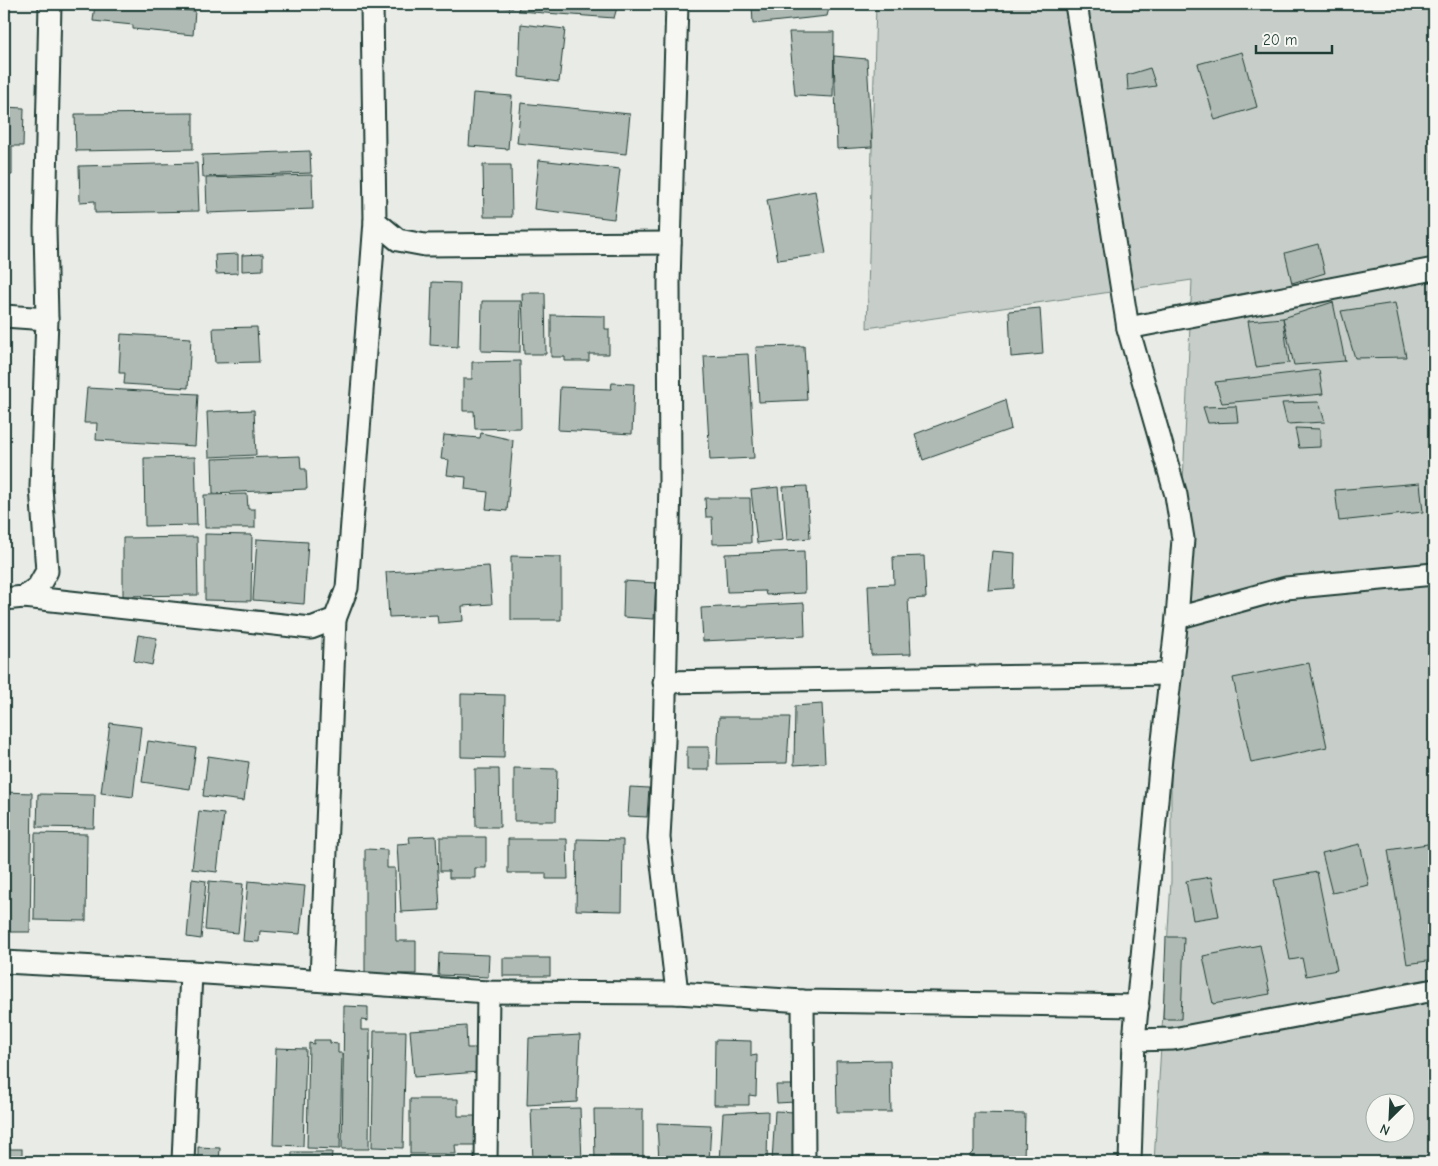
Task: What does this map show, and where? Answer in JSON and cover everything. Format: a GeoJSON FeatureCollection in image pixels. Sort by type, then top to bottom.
{"type":"FeatureCollection","features":[{"type":"Feature","properties":{"kind":"street"},"geometry":{"type":"LineString","coordinates":[[14,598],[38,587],[46,571],[40,487],[47,319],[45,228],[50,4]]}},
{"type":"Feature","properties":{"kind":"street"},"geometry":{"type":"LineString","coordinates":[[321,980],[335,619],[347,588],[375,221],[372,4]]}},
{"type":"Feature","properties":{"kind":"street"},"geometry":{"type":"LineString","coordinates":[[677,4],[670,243],[670,482],[659,838],[677,993]]}},
{"type":"Feature","properties":{"kind":"street"},"geometry":{"type":"LineString","coordinates":[[1076,4],[1128,328],[1176,495],[1183,539],[1177,618],[1134,1040],[1130,1162]]}},
{"type":"Feature","properties":{"kind":"street"},"geometry":{"type":"LineString","coordinates":[[375,221],[398,240],[425,245],[670,243]]}},
{"type":"Feature","properties":{"kind":"street"},"geometry":{"type":"LineString","coordinates":[[1128,328],[1434,269]]}},
{"type":"Feature","properties":{"kind":"street"},"geometry":{"type":"LineString","coordinates":[[4,316],[47,319]]}},
{"type":"Feature","properties":{"kind":"street"},"geometry":{"type":"LineString","coordinates":[[1177,618],[1286,588],[1434,574]]}},
{"type":"Feature","properties":{"kind":"street"},"geometry":{"type":"LineString","coordinates":[[14,598],[311,628],[335,619]]}},
{"type":"Feature","properties":{"kind":"street"},"geometry":{"type":"LineString","coordinates":[[664,682],[1171,674]]}},
{"type":"Feature","properties":{"kind":"street"},"geometry":{"type":"LineString","coordinates":[[4,962],[321,980],[488,992],[677,993],[803,1001],[1138,1006]]}},
{"type":"Feature","properties":{"kind":"street"},"geometry":{"type":"LineString","coordinates":[[183,1162],[191,972]]}},
{"type":"Feature","properties":{"kind":"street"},"geometry":{"type":"LineString","coordinates":[[1134,1040],[1173,1040],[1434,990]]}},
{"type":"Feature","properties":{"kind":"street"},"geometry":{"type":"LineString","coordinates":[[486,1162],[488,992]]}},
{"type":"Feature","properties":{"kind":"street"},"geometry":{"type":"LineString","coordinates":[[803,1001],[804,1162]]}},
{"type":"Feature","properties":{"kind":"shaded area"},"geometry":{"type":"Polygon","coordinates":[[[876,4],[1434,4],[1434,1162],[1154,1162],[1171,881],[1171,674],[1177,618],[1192,280],[867,328],[876,4]]]}},
{"type":"Feature","properties":{"kind":"building"},"geometry":{"type":"Polygon","coordinates":[[[95,4],[195,11],[193,35],[133,29],[133,25],[93,21],[95,4]]]}},
{"type":"Feature","properties":{"kind":"building"},"geometry":{"type":"Polygon","coordinates":[[[439,4],[513,4],[513,8],[439,4]]]}},
{"type":"Feature","properties":{"kind":"building"},"geometry":{"type":"Polygon","coordinates":[[[520,4],[618,4],[614,18],[518,11],[520,4]]]}},
{"type":"Feature","properties":{"kind":"building"},"geometry":{"type":"Polygon","coordinates":[[[752,4],[830,4],[827,16],[753,24],[752,4]]]}},
{"type":"Feature","properties":{"kind":"building"},"geometry":{"type":"Polygon","coordinates":[[[521,24],[565,29],[559,82],[519,77],[521,24]]]}},
{"type":"Feature","properties":{"kind":"building"},"geometry":{"type":"Polygon","coordinates":[[[789,32],[834,32],[833,97],[795,95],[789,32]]]}},
{"type":"Feature","properties":{"kind":"building"},"geometry":{"type":"Polygon","coordinates":[[[1242,52],[1257,107],[1215,120],[1198,64],[1242,52]]]}},
{"type":"Feature","properties":{"kind":"building"},"geometry":{"type":"Polygon","coordinates":[[[834,56],[867,59],[872,147],[837,149],[834,56]]]}},
{"type":"Feature","properties":{"kind":"building"},"geometry":{"type":"Polygon","coordinates":[[[1150,68],[1156,86],[1128,90],[1127,75],[1150,68]]]}},
{"type":"Feature","properties":{"kind":"building"},"geometry":{"type":"Polygon","coordinates":[[[473,93],[512,96],[508,149],[469,146],[473,93]]]}},
{"type":"Feature","properties":{"kind":"building"},"geometry":{"type":"Polygon","coordinates":[[[521,103],[630,114],[626,154],[517,143],[521,103]]]}},
{"type":"Feature","properties":{"kind":"building"},"geometry":{"type":"Polygon","coordinates":[[[4,107],[24,108],[23,146],[12,146],[12,175],[4,175],[4,107]]]}},
{"type":"Feature","properties":{"kind":"building"},"geometry":{"type":"Polygon","coordinates":[[[193,113],[193,149],[76,151],[75,114],[193,113]]]}},
{"type":"Feature","properties":{"kind":"building"},"geometry":{"type":"Polygon","coordinates":[[[310,151],[311,173],[203,177],[202,155],[310,151]]]}},
{"type":"Feature","properties":{"kind":"building"},"geometry":{"type":"Polygon","coordinates":[[[539,160],[620,169],[614,219],[534,209],[539,160]]]}},
{"type":"Feature","properties":{"kind":"building"},"geometry":{"type":"Polygon","coordinates":[[[197,163],[199,211],[95,213],[95,201],[80,202],[79,166],[197,163]]]}},
{"type":"Feature","properties":{"kind":"building"},"geometry":{"type":"Polygon","coordinates":[[[483,165],[511,165],[512,217],[484,217],[483,165]]]}},
{"type":"Feature","properties":{"kind":"building"},"geometry":{"type":"Polygon","coordinates":[[[312,175],[313,209],[207,213],[206,178],[312,175]]]}},
{"type":"Feature","properties":{"kind":"building"},"geometry":{"type":"Polygon","coordinates":[[[815,191],[826,254],[778,260],[767,200],[815,191]]]}},
{"type":"Feature","properties":{"kind":"building"},"geometry":{"type":"Polygon","coordinates":[[[1318,244],[1325,273],[1292,283],[1285,253],[1318,244]]]}},
{"type":"Feature","properties":{"kind":"building"},"geometry":{"type":"Polygon","coordinates":[[[238,254],[238,273],[216,274],[215,255],[238,254]]]}},
{"type":"Feature","properties":{"kind":"building"},"geometry":{"type":"Polygon","coordinates":[[[263,254],[263,270],[242,271],[242,255],[263,254]]]}},
{"type":"Feature","properties":{"kind":"building"},"geometry":{"type":"Polygon","coordinates":[[[432,282],[460,283],[458,347],[430,345],[432,282]]]}},
{"type":"Feature","properties":{"kind":"building"},"geometry":{"type":"Polygon","coordinates":[[[522,293],[545,293],[546,354],[524,354],[522,293]]]}},
{"type":"Feature","properties":{"kind":"building"},"geometry":{"type":"Polygon","coordinates":[[[482,301],[521,301],[520,352],[481,351],[482,301]]]}},
{"type":"Feature","properties":{"kind":"building"},"geometry":{"type":"Polygon","coordinates":[[[1333,302],[1345,361],[1294,365],[1283,318],[1333,302]]]}},
{"type":"Feature","properties":{"kind":"building"},"geometry":{"type":"Polygon","coordinates":[[[1395,303],[1406,357],[1355,358],[1341,311],[1395,303]]]}},
{"type":"Feature","properties":{"kind":"building"},"geometry":{"type":"Polygon","coordinates":[[[1040,308],[1043,354],[1011,357],[1009,311],[1040,308]]]}},
{"type":"Feature","properties":{"kind":"building"},"geometry":{"type":"Polygon","coordinates":[[[551,315],[605,316],[605,329],[609,329],[609,354],[589,354],[589,361],[565,361],[565,357],[551,357],[551,315]]]}},
{"type":"Feature","properties":{"kind":"building"},"geometry":{"type":"Polygon","coordinates":[[[1283,318],[1289,363],[1256,367],[1248,321],[1283,318]]]}},
{"type":"Feature","properties":{"kind":"building"},"geometry":{"type":"Polygon","coordinates":[[[257,327],[259,362],[215,363],[213,328],[257,327]]]}},
{"type":"Feature","properties":{"kind":"building"},"geometry":{"type":"Polygon","coordinates":[[[121,334],[191,338],[188,388],[124,384],[125,373],[119,373],[121,334]]]}},
{"type":"Feature","properties":{"kind":"building"},"geometry":{"type":"Polygon","coordinates":[[[804,346],[807,400],[759,402],[756,347],[804,346]]]}},
{"type":"Feature","properties":{"kind":"building"},"geometry":{"type":"Polygon","coordinates":[[[748,354],[754,458],[710,460],[704,356],[748,354]]]}},
{"type":"Feature","properties":{"kind":"building"},"geometry":{"type":"Polygon","coordinates":[[[520,361],[521,428],[475,429],[474,411],[463,411],[463,379],[472,379],[472,362],[520,361]]]}},
{"type":"Feature","properties":{"kind":"building"},"geometry":{"type":"Polygon","coordinates":[[[1319,370],[1323,394],[1222,403],[1215,382],[1319,370]]]}},
{"type":"Feature","properties":{"kind":"building"},"geometry":{"type":"Polygon","coordinates":[[[612,383],[634,384],[632,434],[558,430],[560,387],[611,389],[612,383]]]}},
{"type":"Feature","properties":{"kind":"building"},"geometry":{"type":"Polygon","coordinates":[[[87,388],[198,394],[195,446],[96,440],[97,423],[84,423],[87,388]]]}},
{"type":"Feature","properties":{"kind":"building"},"geometry":{"type":"Polygon","coordinates":[[[1005,400],[1011,429],[923,460],[915,434],[1005,400]]]}},
{"type":"Feature","properties":{"kind":"building"},"geometry":{"type":"Polygon","coordinates":[[[1319,402],[1325,422],[1287,424],[1282,403],[1319,402]]]}},
{"type":"Feature","properties":{"kind":"building"},"geometry":{"type":"Polygon","coordinates":[[[1236,406],[1238,422],[1208,423],[1203,407],[1236,406]]]}},
{"type":"Feature","properties":{"kind":"building"},"geometry":{"type":"Polygon","coordinates":[[[254,410],[256,455],[209,457],[207,412],[254,410]]]}},
{"type":"Feature","properties":{"kind":"building"},"geometry":{"type":"Polygon","coordinates":[[[1295,428],[1320,429],[1320,447],[1299,448],[1295,428]]]}},
{"type":"Feature","properties":{"kind":"building"},"geometry":{"type":"Polygon","coordinates":[[[481,433],[513,440],[507,511],[486,509],[488,492],[465,489],[466,477],[447,475],[449,460],[441,459],[444,435],[480,438],[481,433]]]}},
{"type":"Feature","properties":{"kind":"building"},"geometry":{"type":"Polygon","coordinates":[[[300,456],[301,469],[306,469],[307,489],[213,493],[212,459],[300,456]]]}},
{"type":"Feature","properties":{"kind":"building"},"geometry":{"type":"Polygon","coordinates":[[[195,457],[197,525],[145,526],[144,458],[195,457]]]}},
{"type":"Feature","properties":{"kind":"building"},"geometry":{"type":"Polygon","coordinates":[[[1420,483],[1423,512],[1339,521],[1335,490],[1420,483]]]}},
{"type":"Feature","properties":{"kind":"building"},"geometry":{"type":"Polygon","coordinates":[[[807,486],[810,538],[787,540],[783,487],[807,486]]]}},
{"type":"Feature","properties":{"kind":"building"},"geometry":{"type":"Polygon","coordinates":[[[778,487],[783,540],[757,543],[751,490],[778,487]]]}},
{"type":"Feature","properties":{"kind":"building"},"geometry":{"type":"Polygon","coordinates":[[[247,494],[248,509],[255,509],[255,528],[205,528],[204,495],[247,494]]]}},
{"type":"Feature","properties":{"kind":"building"},"geometry":{"type":"Polygon","coordinates":[[[705,498],[750,498],[751,543],[713,544],[712,517],[706,517],[705,498]]]}},
{"type":"Feature","properties":{"kind":"building"},"geometry":{"type":"Polygon","coordinates":[[[205,534],[252,535],[251,601],[205,600],[205,534]]]}},
{"type":"Feature","properties":{"kind":"building"},"geometry":{"type":"Polygon","coordinates":[[[197,537],[198,595],[123,596],[123,538],[197,537]]]}},
{"type":"Feature","properties":{"kind":"building"},"geometry":{"type":"Polygon","coordinates":[[[257,539],[308,542],[304,604],[253,600],[257,539]]]}},
{"type":"Feature","properties":{"kind":"building"},"geometry":{"type":"Polygon","coordinates":[[[804,551],[805,593],[766,595],[765,591],[727,592],[725,554],[804,551]]]}},
{"type":"Feature","properties":{"kind":"building"},"geometry":{"type":"Polygon","coordinates":[[[992,551],[1015,553],[1014,588],[988,590],[992,551]]]}},
{"type":"Feature","properties":{"kind":"building"},"geometry":{"type":"Polygon","coordinates":[[[511,556],[561,557],[561,620],[511,620],[511,556]]]}},
{"type":"Feature","properties":{"kind":"building"},"geometry":{"type":"Polygon","coordinates":[[[924,556],[926,598],[908,599],[911,654],[871,655],[868,585],[894,584],[893,557],[924,556]]]}},
{"type":"Feature","properties":{"kind":"building"},"geometry":{"type":"Polygon","coordinates":[[[489,566],[492,604],[462,606],[463,621],[438,623],[437,615],[389,617],[386,572],[489,566]]]}},
{"type":"Feature","properties":{"kind":"building"},"geometry":{"type":"Polygon","coordinates":[[[624,581],[656,583],[654,619],[623,617],[624,581]]]}},
{"type":"Feature","properties":{"kind":"building"},"geometry":{"type":"Polygon","coordinates":[[[804,603],[805,636],[703,641],[701,608],[804,603]]]}},
{"type":"Feature","properties":{"kind":"building"},"geometry":{"type":"Polygon","coordinates":[[[138,635],[157,638],[152,665],[134,661],[138,635]]]}},
{"type":"Feature","properties":{"kind":"building"},"geometry":{"type":"Polygon","coordinates":[[[1309,663],[1327,747],[1251,763],[1233,678],[1309,663]]]}},
{"type":"Feature","properties":{"kind":"building"},"geometry":{"type":"Polygon","coordinates":[[[461,694],[505,695],[504,758],[461,757],[461,694]]]}},
{"type":"Feature","properties":{"kind":"building"},"geometry":{"type":"Polygon","coordinates":[[[822,704],[825,763],[794,765],[795,706],[822,704]]]}},
{"type":"Feature","properties":{"kind":"building"},"geometry":{"type":"Polygon","coordinates":[[[719,717],[790,717],[787,763],[717,764],[719,717]]]}},
{"type":"Feature","properties":{"kind":"building"},"geometry":{"type":"Polygon","coordinates":[[[110,723],[141,727],[133,797],[101,793],[110,723]]]}},
{"type":"Feature","properties":{"kind":"building"},"geometry":{"type":"Polygon","coordinates":[[[148,741],[196,748],[190,789],[142,782],[148,741]]]}},
{"type":"Feature","properties":{"kind":"building"},"geometry":{"type":"Polygon","coordinates":[[[687,747],[709,747],[709,770],[687,770],[687,747]]]}},
{"type":"Feature","properties":{"kind":"building"},"geometry":{"type":"Polygon","coordinates":[[[208,756],[249,762],[244,801],[203,796],[208,756]]]}},
{"type":"Feature","properties":{"kind":"building"},"geometry":{"type":"Polygon","coordinates":[[[514,768],[557,769],[556,821],[514,821],[514,768]]]}},
{"type":"Feature","properties":{"kind":"building"},"geometry":{"type":"Polygon","coordinates":[[[475,769],[499,769],[500,827],[476,827],[475,769]]]}},
{"type":"Feature","properties":{"kind":"building"},"geometry":{"type":"Polygon","coordinates":[[[630,787],[649,788],[647,817],[628,816],[630,787]]]}},
{"type":"Feature","properties":{"kind":"building"},"geometry":{"type":"Polygon","coordinates":[[[4,792],[32,793],[30,932],[4,932],[4,792]]]}},
{"type":"Feature","properties":{"kind":"building"},"geometry":{"type":"Polygon","coordinates":[[[38,794],[95,795],[94,828],[37,827],[38,794]]]}},
{"type":"Feature","properties":{"kind":"building"},"geometry":{"type":"Polygon","coordinates":[[[199,811],[224,814],[217,872],[192,869],[199,811]]]}},
{"type":"Feature","properties":{"kind":"building"},"geometry":{"type":"Polygon","coordinates":[[[35,833],[87,834],[86,921],[34,920],[35,833]]]}},
{"type":"Feature","properties":{"kind":"building"},"geometry":{"type":"Polygon","coordinates":[[[436,836],[440,910],[401,912],[397,844],[410,843],[409,837],[436,836]]]}},
{"type":"Feature","properties":{"kind":"building"},"geometry":{"type":"Polygon","coordinates":[[[440,837],[486,837],[486,868],[475,868],[475,878],[449,878],[449,871],[440,871],[440,837]]]}},
{"type":"Feature","properties":{"kind":"building"},"geometry":{"type":"Polygon","coordinates":[[[508,839],[567,839],[568,879],[546,879],[546,873],[508,873],[508,839]]]}},
{"type":"Feature","properties":{"kind":"building"},"geometry":{"type":"Polygon","coordinates":[[[577,839],[623,840],[622,911],[576,910],[577,839]]]}},
{"type":"Feature","properties":{"kind":"building"},"geometry":{"type":"Polygon","coordinates":[[[1434,843],[1434,960],[1407,964],[1388,850],[1434,843]]]}},
{"type":"Feature","properties":{"kind":"building"},"geometry":{"type":"Polygon","coordinates":[[[1360,844],[1369,885],[1332,893],[1322,853],[1360,844]]]}},
{"type":"Feature","properties":{"kind":"building"},"geometry":{"type":"Polygon","coordinates":[[[365,849],[387,850],[387,868],[395,868],[396,941],[416,941],[416,974],[365,974],[365,849]]]}},
{"type":"Feature","properties":{"kind":"building"},"geometry":{"type":"Polygon","coordinates":[[[1317,872],[1337,970],[1306,976],[1302,958],[1290,960],[1274,880],[1317,872]]]}},
{"type":"Feature","properties":{"kind":"building"},"geometry":{"type":"Polygon","coordinates":[[[1211,877],[1219,916],[1193,920],[1186,881],[1211,877]]]}},
{"type":"Feature","properties":{"kind":"building"},"geometry":{"type":"Polygon","coordinates":[[[192,879],[206,881],[201,939],[187,937],[192,879]]]}},
{"type":"Feature","properties":{"kind":"building"},"geometry":{"type":"Polygon","coordinates":[[[209,881],[243,884],[238,933],[205,930],[209,881]]]}},
{"type":"Feature","properties":{"kind":"building"},"geometry":{"type":"Polygon","coordinates":[[[248,881],[305,886],[300,934],[260,931],[259,942],[243,941],[248,881]]]}},
{"type":"Feature","properties":{"kind":"building"},"geometry":{"type":"Polygon","coordinates":[[[1166,937],[1184,937],[1181,1019],[1163,1019],[1166,937]]]}},
{"type":"Feature","properties":{"kind":"building"},"geometry":{"type":"Polygon","coordinates":[[[1260,945],[1270,994],[1213,1004],[1203,956],[1260,945]]]}},
{"type":"Feature","properties":{"kind":"building"},"geometry":{"type":"Polygon","coordinates":[[[439,953],[489,955],[488,977],[438,975],[439,953]]]}},
{"type":"Feature","properties":{"kind":"building"},"geometry":{"type":"Polygon","coordinates":[[[503,958],[550,958],[550,976],[503,976],[503,958]]]}},
{"type":"Feature","properties":{"kind":"building"},"geometry":{"type":"Polygon","coordinates":[[[344,1006],[368,1007],[368,1021],[361,1020],[361,1030],[370,1030],[369,1149],[342,1149],[344,1006]]]}},
{"type":"Feature","properties":{"kind":"building"},"geometry":{"type":"Polygon","coordinates":[[[466,1026],[467,1048],[476,1048],[478,1072],[414,1077],[410,1030],[466,1026]]]}},
{"type":"Feature","properties":{"kind":"building"},"geometry":{"type":"Polygon","coordinates":[[[374,1031],[406,1031],[403,1148],[372,1147],[374,1031]]]}},
{"type":"Feature","properties":{"kind":"building"},"geometry":{"type":"Polygon","coordinates":[[[580,1035],[577,1102],[527,1105],[529,1038],[580,1035]]]}},
{"type":"Feature","properties":{"kind":"building"},"geometry":{"type":"Polygon","coordinates":[[[314,1040],[330,1040],[330,1043],[338,1044],[338,1053],[342,1053],[340,1149],[307,1148],[309,1043],[314,1044],[314,1040]]]}},
{"type":"Feature","properties":{"kind":"building"},"geometry":{"type":"Polygon","coordinates":[[[715,1040],[751,1041],[751,1056],[757,1055],[756,1096],[749,1095],[749,1105],[714,1105],[715,1040]]]}},
{"type":"Feature","properties":{"kind":"building"},"geometry":{"type":"Polygon","coordinates":[[[276,1048],[306,1049],[303,1146],[273,1145],[276,1048]]]}},
{"type":"Feature","properties":{"kind":"building"},"geometry":{"type":"Polygon","coordinates":[[[890,1060],[891,1112],[837,1112],[836,1061],[890,1060]]]}},
{"type":"Feature","properties":{"kind":"building"},"geometry":{"type":"Polygon","coordinates":[[[776,1085],[794,1085],[795,1102],[777,1103],[776,1085]]]}},
{"type":"Feature","properties":{"kind":"building"},"geometry":{"type":"Polygon","coordinates":[[[410,1099],[458,1099],[458,1116],[478,1116],[478,1145],[455,1145],[456,1154],[410,1154],[410,1099]]]}},
{"type":"Feature","properties":{"kind":"building"},"geometry":{"type":"Polygon","coordinates":[[[580,1108],[582,1162],[533,1162],[531,1109],[580,1108]]]}},
{"type":"Feature","properties":{"kind":"building"},"geometry":{"type":"Polygon","coordinates":[[[594,1109],[643,1109],[643,1162],[595,1162],[594,1109]]]}},
{"type":"Feature","properties":{"kind":"building"},"geometry":{"type":"Polygon","coordinates":[[[768,1111],[767,1162],[720,1162],[723,1113],[768,1111]]]}},
{"type":"Feature","properties":{"kind":"building"},"geometry":{"type":"Polygon","coordinates":[[[775,1111],[795,1112],[793,1162],[772,1162],[775,1111]]]}},
{"type":"Feature","properties":{"kind":"building"},"geometry":{"type":"Polygon","coordinates":[[[974,1113],[1025,1114],[1024,1162],[970,1162],[969,1156],[974,1151],[974,1113]]]}},
{"type":"Feature","properties":{"kind":"building"},"geometry":{"type":"Polygon","coordinates":[[[657,1123],[711,1125],[709,1162],[659,1162],[657,1123]]]}},
{"type":"Feature","properties":{"kind":"building"},"geometry":{"type":"Polygon","coordinates":[[[198,1147],[220,1148],[219,1162],[198,1162],[198,1147]]]}},
{"type":"Feature","properties":{"kind":"building"},"geometry":{"type":"Polygon","coordinates":[[[4,1149],[22,1149],[22,1162],[4,1162],[4,1149]]]}},
{"type":"Feature","properties":{"kind":"building"},"geometry":{"type":"Polygon","coordinates":[[[292,1152],[332,1152],[331,1162],[292,1162],[292,1152]]]}},
{"type":"Feature","properties":{"kind":"building"},"geometry":{"type":"Polygon","coordinates":[[[336,1160],[395,1161],[336,1162],[336,1160]]]}}]}
